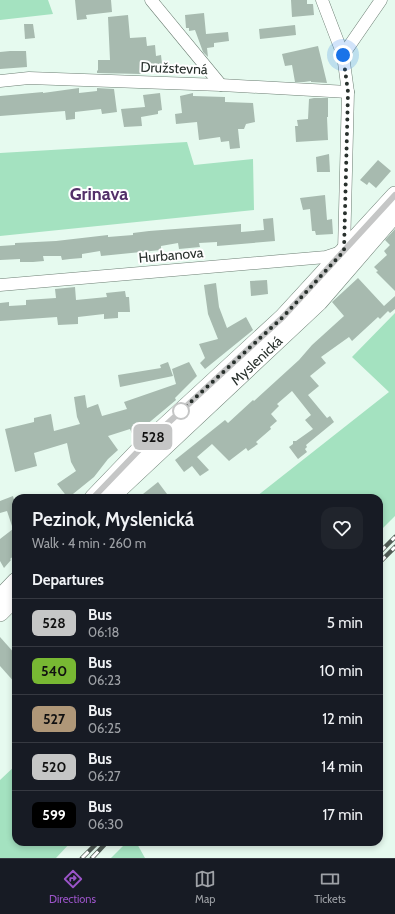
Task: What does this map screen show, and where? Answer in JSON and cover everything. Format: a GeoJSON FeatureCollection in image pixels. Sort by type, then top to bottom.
{"type":"FeatureCollection","features":[{"type":"Feature","properties":{"kind":"main road","name":"Myslenická"},"geometry":{"type":"LineString","coordinates":[[97,494],[142,447],[283,317],[395,195]]}},
{"type":"Feature","properties":{"kind":"main road","name":"Myslenická"},"geometry":{"type":"LineString","coordinates":[[114,494],[319,302],[395,214]]}},
{"type":"Feature","properties":{"kind":"main road"},"geometry":{"type":"LineString","coordinates":[[0,598],[12,585]]}},
{"type":"Feature","properties":{"kind":"main road"},"geometry":{"type":"LineString","coordinates":[[0,613],[12,601]]}},
{"type":"Feature","properties":{"kind":"street"},"geometry":{"type":"LineString","coordinates":[[151,0],[221,85]]}},
{"type":"Feature","properties":{"kind":"street"},"geometry":{"type":"LineString","coordinates":[[322,0],[343,55],[348,92],[344,251]]}},
{"type":"Feature","properties":{"kind":"street"},"geometry":{"type":"LineString","coordinates":[[343,55],[381,0]]}},
{"type":"Feature","properties":{"kind":"street","name":"Družstevná"},"geometry":{"type":"LineString","coordinates":[[0,81],[29,78],[221,85],[348,92]]}},
{"type":"Feature","properties":{"kind":"street","name":"Hurbanova"},"geometry":{"type":"LineString","coordinates":[[0,285],[326,257],[344,251]]}},
{"type":"Feature","properties":{"kind":"green space"},"geometry":{"type":"Polygon","coordinates":[[[0,0],[48,0],[53,14],[0,20],[0,0]]]}},
{"type":"Feature","properties":{"kind":"green space"},"geometry":{"type":"Polygon","coordinates":[[[187,142],[194,165],[253,159],[254,210],[0,236],[0,153],[187,142]]]}},
{"type":"Feature","properties":{"kind":"green space"},"geometry":{"type":"Polygon","coordinates":[[[395,313],[395,516],[383,528],[383,494],[260,494],[389,392],[352,357],[395,313]]]}},
{"type":"Feature","properties":{"kind":"green space"},"geometry":{"type":"Polygon","coordinates":[[[12,769],[12,846],[67,846],[56,858],[0,858],[0,780],[12,769]]]}},
{"type":"Feature","properties":{"kind":"green space"},"geometry":{"type":"Polygon","coordinates":[[[123,846],[138,846],[145,858],[111,858],[123,846]]]}},
{"type":"Feature","properties":{"kind":"building"},"geometry":{"type":"Polygon","coordinates":[[[75,0],[111,0],[112,12],[86,15],[87,19],[77,20],[75,0]]]}},
{"type":"Feature","properties":{"kind":"building"},"geometry":{"type":"Polygon","coordinates":[[[291,0],[307,0],[307,4],[313,4],[314,15],[292,17],[291,0]]]}},
{"type":"Feature","properties":{"kind":"building"},"geometry":{"type":"Polygon","coordinates":[[[204,13],[206,34],[228,32],[229,41],[214,43],[214,47],[207,48],[208,57],[203,52],[195,30],[189,31],[189,28],[186,28],[185,15],[204,13]]]}},
{"type":"Feature","properties":{"kind":"building"},"geometry":{"type":"Polygon","coordinates":[[[128,15],[130,38],[146,37],[147,46],[155,45],[156,56],[161,55],[162,64],[141,66],[141,74],[97,73],[98,60],[110,60],[108,17],[128,15]]]}},
{"type":"Feature","properties":{"kind":"building"},"geometry":{"type":"Polygon","coordinates":[[[24,24],[33,24],[35,38],[25,39],[24,24]]]}},
{"type":"Feature","properties":{"kind":"building"},"geometry":{"type":"Polygon","coordinates":[[[295,25],[296,35],[260,39],[259,29],[295,25]]]}},
{"type":"Feature","properties":{"kind":"building"},"geometry":{"type":"Polygon","coordinates":[[[318,46],[327,83],[311,81],[295,82],[292,65],[285,66],[282,54],[318,46]]]}},
{"type":"Feature","properties":{"kind":"building"},"geometry":{"type":"Polygon","coordinates":[[[26,51],[27,67],[0,69],[0,52],[26,51]]]}},
{"type":"Feature","properties":{"kind":"building"},"geometry":{"type":"Polygon","coordinates":[[[79,88],[79,93],[97,91],[97,88],[114,89],[117,112],[102,114],[101,109],[75,112],[75,119],[66,120],[65,111],[0,116],[0,96],[43,93],[79,88]]]}},
{"type":"Feature","properties":{"kind":"building"},"geometry":{"type":"Polygon","coordinates":[[[160,93],[162,110],[158,111],[158,114],[141,117],[142,126],[124,127],[121,109],[145,107],[143,95],[160,93]]]}},
{"type":"Feature","properties":{"kind":"building"},"geometry":{"type":"Polygon","coordinates":[[[193,93],[193,96],[225,97],[225,102],[253,103],[255,122],[246,124],[244,129],[238,129],[240,148],[230,149],[229,141],[221,142],[220,137],[199,140],[197,122],[176,124],[175,114],[182,113],[180,96],[193,93]]]}},
{"type":"Feature","properties":{"kind":"building"},"geometry":{"type":"Polygon","coordinates":[[[328,98],[328,140],[296,142],[295,126],[298,126],[297,120],[308,119],[309,99],[328,98]]]}},
{"type":"Feature","properties":{"kind":"building"},"geometry":{"type":"Polygon","coordinates":[[[329,154],[330,172],[317,172],[316,157],[329,154]]]}},
{"type":"Feature","properties":{"kind":"building"},"geometry":{"type":"Polygon","coordinates":[[[378,160],[391,171],[376,188],[369,182],[367,185],[360,180],[378,160]]]}},
{"type":"Feature","properties":{"kind":"building"},"geometry":{"type":"Polygon","coordinates":[[[325,195],[327,220],[332,219],[333,234],[316,235],[315,231],[312,231],[310,209],[303,210],[300,198],[325,195]]]}},
{"type":"Feature","properties":{"kind":"building"},"geometry":{"type":"Polygon","coordinates":[[[273,218],[275,241],[217,246],[217,242],[199,243],[200,247],[179,249],[178,243],[161,246],[161,250],[101,256],[100,251],[82,254],[82,258],[62,260],[61,256],[43,256],[44,261],[20,262],[20,259],[0,260],[0,246],[15,245],[15,243],[56,241],[108,235],[108,237],[133,235],[133,233],[149,231],[241,224],[241,232],[264,230],[263,219],[273,218]]]}},
{"type":"Feature","properties":{"kind":"building"},"geometry":{"type":"Polygon","coordinates":[[[395,229],[395,291],[376,272],[378,271],[374,267],[387,255],[384,251],[390,245],[385,240],[395,229]]]}},
{"type":"Feature","properties":{"kind":"building"},"geometry":{"type":"Polygon","coordinates":[[[358,278],[384,306],[395,296],[395,309],[390,313],[388,311],[380,319],[378,317],[352,341],[349,337],[321,357],[326,363],[310,376],[319,386],[308,395],[327,418],[330,416],[334,422],[306,445],[307,447],[305,449],[307,452],[298,459],[289,447],[293,444],[293,441],[296,441],[313,429],[305,420],[311,415],[292,391],[277,404],[279,406],[271,414],[277,421],[270,427],[271,429],[256,442],[258,444],[248,451],[246,448],[229,461],[212,444],[197,457],[209,470],[200,476],[192,466],[184,472],[175,460],[225,420],[228,423],[253,400],[254,401],[344,316],[332,302],[358,278]]]}},
{"type":"Feature","properties":{"kind":"building"},"geometry":{"type":"Polygon","coordinates":[[[267,280],[268,294],[251,296],[250,281],[267,280]]]}},
{"type":"Feature","properties":{"kind":"building"},"geometry":{"type":"Polygon","coordinates":[[[216,283],[219,307],[227,328],[246,317],[253,330],[205,369],[200,363],[205,358],[199,344],[218,339],[208,314],[204,285],[216,283]]]}},
{"type":"Feature","properties":{"kind":"building"},"geometry":{"type":"Polygon","coordinates":[[[75,287],[76,300],[107,297],[106,293],[125,291],[126,297],[129,297],[130,312],[118,312],[118,318],[104,319],[104,314],[78,317],[78,324],[58,325],[57,317],[0,321],[0,303],[9,302],[9,306],[26,305],[26,300],[56,298],[55,289],[75,287]]]}},
{"type":"Feature","properties":{"kind":"building"},"geometry":{"type":"Polygon","coordinates":[[[168,362],[173,376],[120,387],[118,375],[161,368],[160,365],[168,362]]]}},
{"type":"Feature","properties":{"kind":"building"},"geometry":{"type":"Polygon","coordinates":[[[189,362],[197,376],[175,398],[176,400],[133,436],[130,429],[108,436],[118,450],[108,459],[94,477],[73,494],[65,494],[57,484],[76,471],[71,462],[67,443],[34,453],[37,466],[15,472],[5,429],[34,422],[34,418],[51,414],[54,431],[80,424],[77,417],[74,397],[85,395],[87,408],[98,404],[102,416],[127,409],[124,402],[176,384],[172,369],[189,362]]]}},
{"type":"Feature","properties":{"kind":"building"},"geometry":{"type":"Polygon","coordinates":[[[158,482],[167,494],[143,494],[158,482]]]}},
{"type":"Feature","properties":{"kind":"building"},"geometry":{"type":"Polygon","coordinates":[[[12,496],[12,526],[7,511],[0,513],[0,501],[12,496]]]}},
{"type":"Feature","properties":{"kind":"building"},"geometry":{"type":"Polygon","coordinates":[[[12,530],[12,557],[4,568],[0,561],[0,539],[12,530]]]}},
{"type":"Feature","properties":{"kind":"building"},"geometry":{"type":"Polygon","coordinates":[[[0,637],[12,650],[12,680],[0,666],[0,637]]]}},
{"type":"Feature","properties":{"kind":"railway"},"geometry":{"type":"LineString","coordinates":[[383,549],[395,537]]}},
{"type":"Feature","properties":{"kind":"railway"},"geometry":{"type":"LineString","coordinates":[[383,559],[395,547]]}},
{"type":"Feature","properties":{"kind":"railway"},"geometry":{"type":"LineString","coordinates":[[82,858],[94,846]]}},
{"type":"Feature","properties":{"kind":"railway"},"geometry":{"type":"LineString","coordinates":[[92,858],[103,846]]}},
{"type":"Feature","properties":{"kind":"bus line","name":"528"},"geometry":{"type":"LineString","coordinates":[[97,494],[142,447],[283,317],[395,195]]}},
{"type":"Feature","properties":{"kind":"district","name":"Grinava"},"geometry":{"type":"Point","coordinates":[99,194]}},
{"type":"Feature","properties":{"kind":"route"},"geometry":{"type":"LineString","coordinates":[[181,411],[283,317],[344,251],[348,92],[343,55]]}}]}
